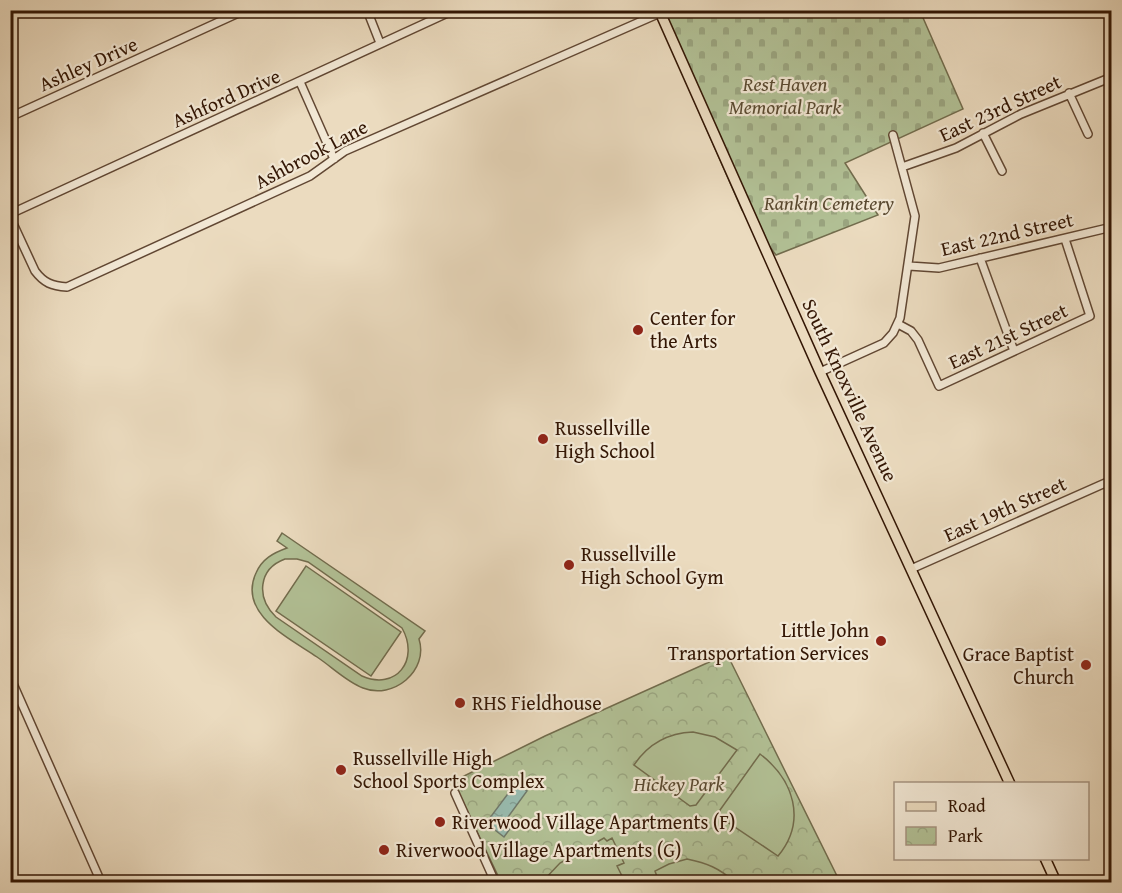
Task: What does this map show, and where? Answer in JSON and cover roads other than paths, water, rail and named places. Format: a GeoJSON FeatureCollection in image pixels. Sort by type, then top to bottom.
{"type":"FeatureCollection","features":[{"type":"Feature","properties":{"kind":"main road","name":"South Knoxville Avenue"},"geometry":{"type":"LineString","coordinates":[[660,12],[820,372],[1010,782]]}},
{"type":"Feature","properties":{"kind":"main road"},"geometry":{"type":"LineString","coordinates":[[1046,860],[1056,882]]}},
{"type":"Feature","properties":{"kind":"street","name":"Ashley Drive"},"geometry":{"type":"LineString","coordinates":[[10,117],[245,10]]}},
{"type":"Feature","properties":{"kind":"street"},"geometry":{"type":"LineString","coordinates":[[366,10],[380,43]]}},
{"type":"Feature","properties":{"kind":"street","name":"Ashford Drive"},"geometry":{"type":"LineString","coordinates":[[10,215],[454,10]]}},
{"type":"Feature","properties":{"kind":"street","name":"Ashbrook Lane"},"geometry":{"type":"LineString","coordinates":[[10,215],[35,271],[41,279],[52,285],[67,287],[310,176],[345,152],[660,12]]}},
{"type":"Feature","properties":{"kind":"street","name":"East 23rd Street"},"geometry":{"type":"LineString","coordinates":[[902,167],[956,148],[1021,114],[1112,77]]}},
{"type":"Feature","properties":{"kind":"street"},"geometry":{"type":"LineString","coordinates":[[300,82],[334,159]]}},
{"type":"Feature","properties":{"kind":"street"},"geometry":{"type":"LineString","coordinates":[[1069,93],[1088,134]]}},
{"type":"Feature","properties":{"kind":"street"},"geometry":{"type":"LineString","coordinates":[[983,133],[1002,171]]}},
{"type":"Feature","properties":{"kind":"street"},"geometry":{"type":"LineString","coordinates":[[820,372],[887,340],[898,324],[902,311],[915,216],[892,135]]}},
{"type":"Feature","properties":{"kind":"street","name":"East 22nd Street"},"geometry":{"type":"LineString","coordinates":[[909,266],[939,268],[1112,227]]}},
{"type":"Feature","properties":{"kind":"street","name":"East 21st Street"},"geometry":{"type":"LineString","coordinates":[[898,324],[911,331],[918,340],[939,386],[1090,316],[1065,239]]}},
{"type":"Feature","properties":{"kind":"street"},"geometry":{"type":"LineString","coordinates":[[980,258],[1014,351]]}},
{"type":"Feature","properties":{"kind":"street","name":"East 19th Street"},"geometry":{"type":"LineString","coordinates":[[911,569],[1112,480]]}},
{"type":"Feature","properties":{"kind":"street"},"geometry":{"type":"LineString","coordinates":[[10,676],[101,882]]}},
{"type":"Feature","properties":{"kind":"street"},"geometry":{"type":"LineString","coordinates":[[455,793],[495,882]]}},
{"type":"Feature","properties":{"kind":"water"},"geometry":{"type":"Polygon","coordinates":[[[516,783],[527,791],[505,821],[512,826],[504,837],[486,823],[516,783]]]}},
{"type":"Feature","properties":{"kind":"place","name":"Center for the Arts"},"geometry":{"type":"Point","coordinates":[638,330]}},
{"type":"Feature","properties":{"kind":"place","name":"Russellville High School"},"geometry":{"type":"Point","coordinates":[543,439]}},
{"type":"Feature","properties":{"kind":"place","name":"Russellville High School Gym"},"geometry":{"type":"Point","coordinates":[569,565]}},
{"type":"Feature","properties":{"kind":"place","name":"Little John Transportation Services"},"geometry":{"type":"Point","coordinates":[881,641]}},
{"type":"Feature","properties":{"kind":"place","name":"Grace Baptist Church"},"geometry":{"type":"Point","coordinates":[1086,665]}},
{"type":"Feature","properties":{"kind":"place","name":"RHS Fieldhouse"},"geometry":{"type":"Point","coordinates":[460,703]}},
{"type":"Feature","properties":{"kind":"place","name":"Russellville High School Sports Complex"},"geometry":{"type":"Point","coordinates":[341,770]}},
{"type":"Feature","properties":{"kind":"place","name":"Riverwood Village Apartments (F)"},"geometry":{"type":"Point","coordinates":[440,822]}},
{"type":"Feature","properties":{"kind":"place","name":"Riverwood Village Apartments (G)"},"geometry":{"type":"Point","coordinates":[384,850]}},
{"type":"Feature","properties":{"kind":"park label","name":"Rest Haven Memorial Park"},"geometry":{"type":"Point","coordinates":[785,96]}},
{"type":"Feature","properties":{"kind":"park label","name":"Rankin Cemetery"},"geometry":{"type":"Point","coordinates":[829,203]}},
{"type":"Feature","properties":{"kind":"park label","name":"Hickey Park"},"geometry":{"type":"Point","coordinates":[679,784]}}]}
